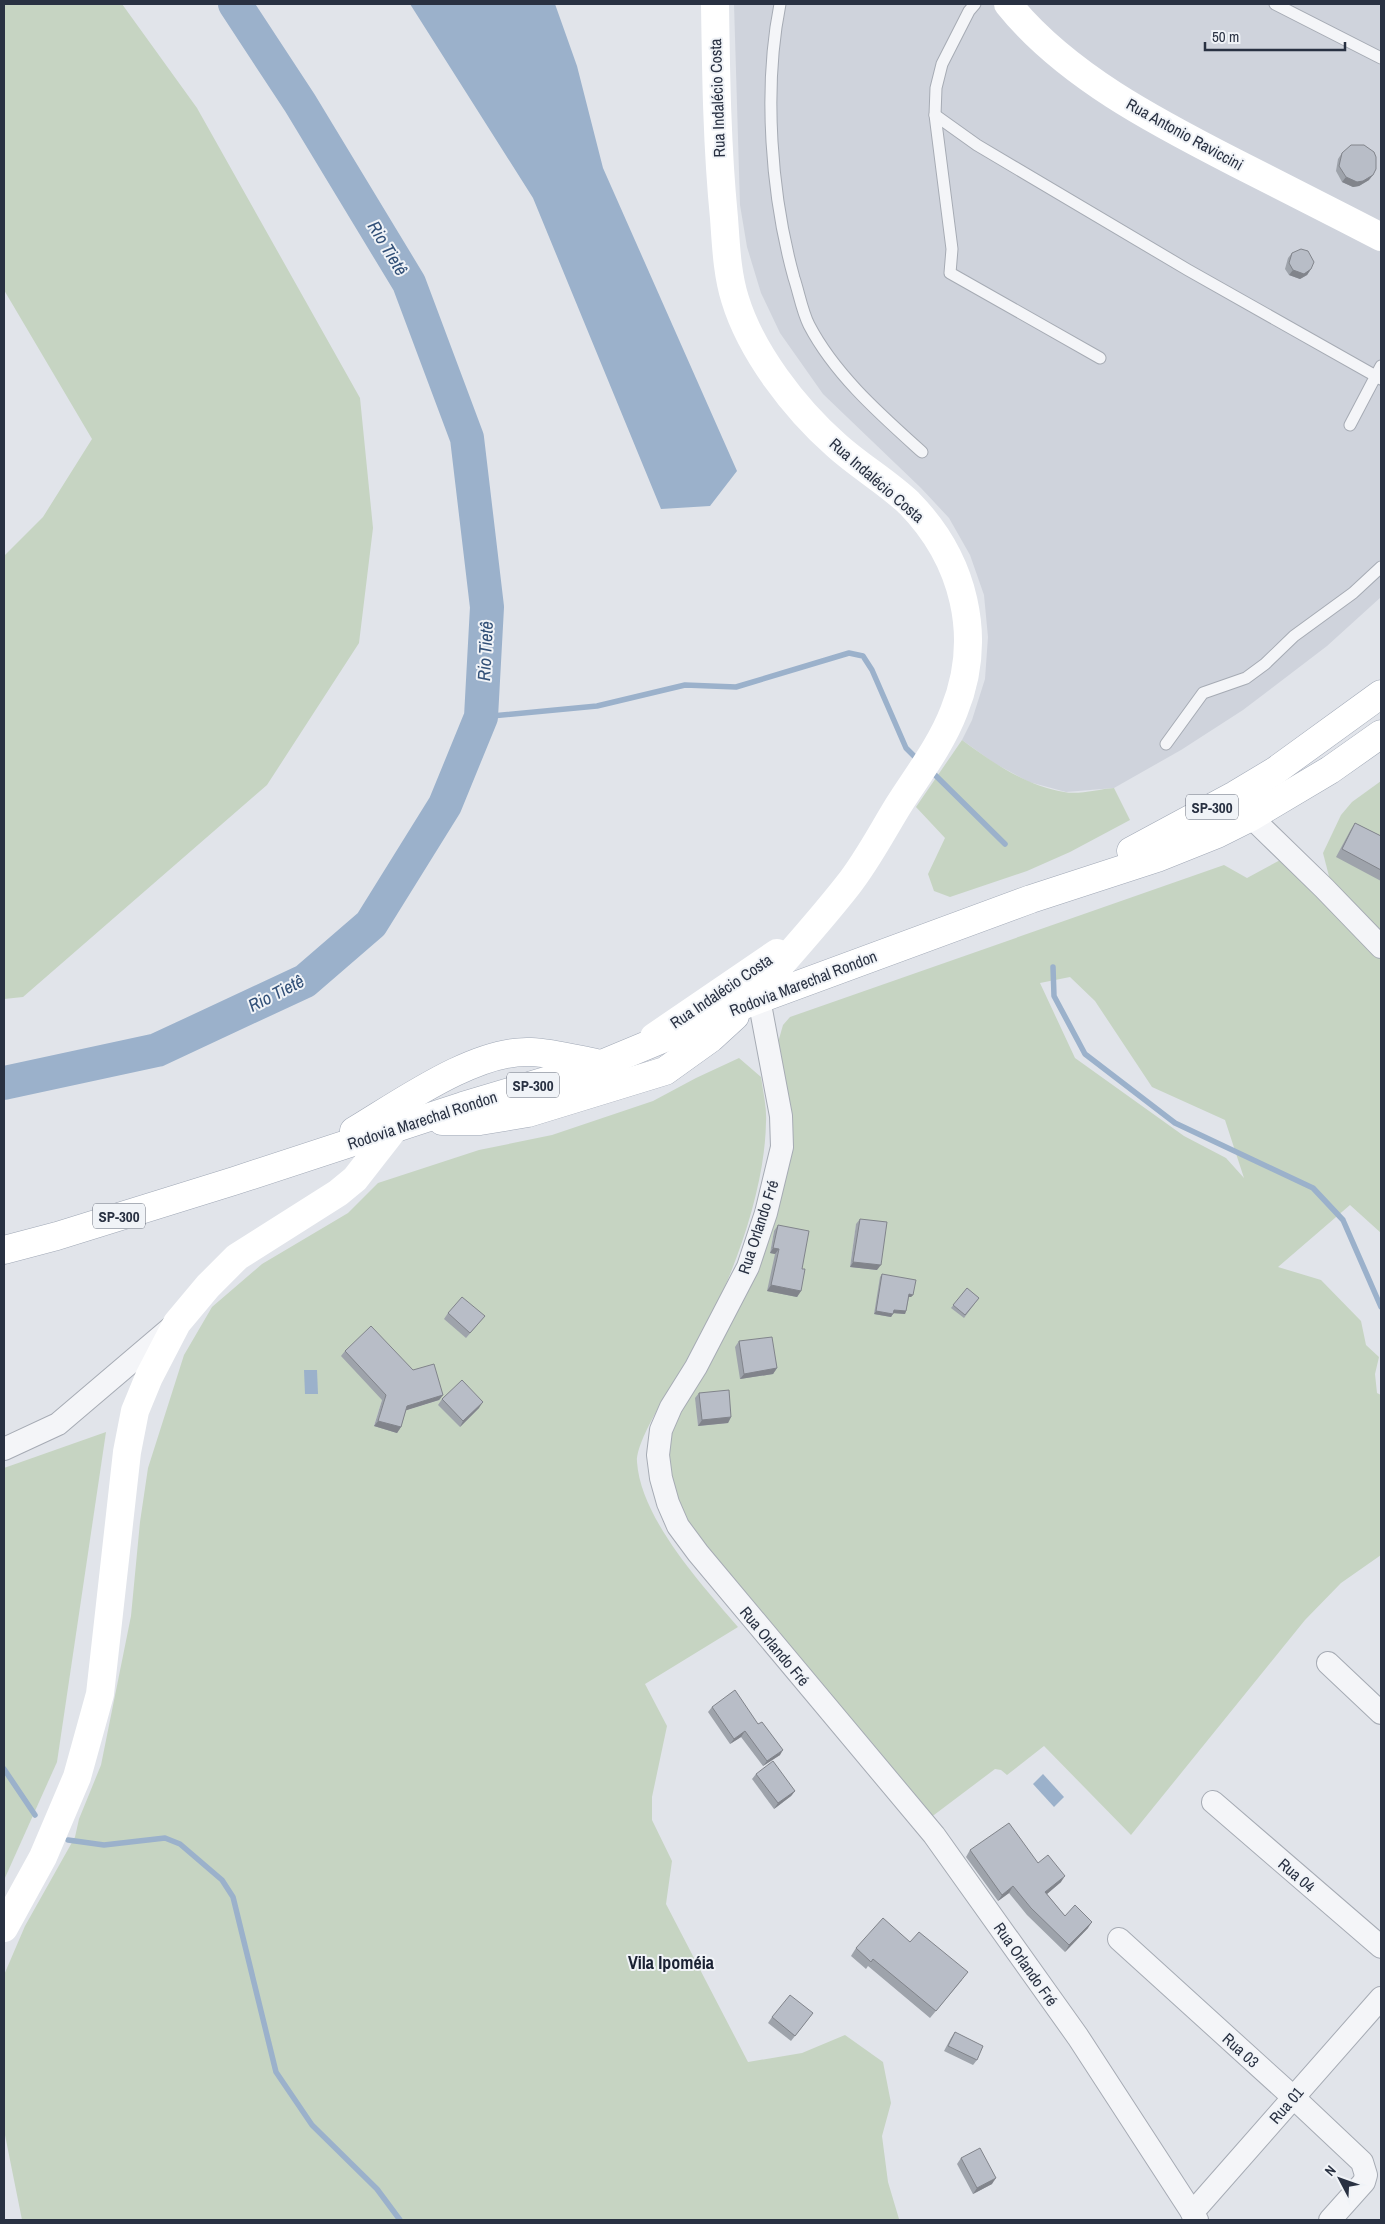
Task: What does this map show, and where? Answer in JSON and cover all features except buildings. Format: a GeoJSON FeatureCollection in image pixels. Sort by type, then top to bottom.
{"type":"FeatureCollection","features":[{"type":"Feature","properties":{"kind":"main road","name":"Rua Indalécio Costa"},"geometry":{"type":"LineString","coordinates":[[472,1114],[528,1113],[665,1071],[711,1038],[753,1001],[850,882],[936,746],[954,712],[965,676],[969,638],[964,599],[952,563],[933,530],[907,502],[836,445],[797,406],[772,372],[753,340],[734,299],[719,169],[715,4]]}},
{"type":"Feature","properties":{"kind":"main road","name":"Rua Antonio Raviccini"},"geometry":{"type":"LineString","coordinates":[[1014,6],[1058,55],[1112,93],[1170,129],[1381,237]]}},
{"type":"Feature","properties":{"kind":"main road","name":"Rodovia Marechal Rondon"},"geometry":{"type":"LineString","coordinates":[[1031,899],[1144,845],[1235,795],[1275,771],[1381,694]]}},
{"type":"Feature","properties":{"kind":"main road","name":"Rodovia Marechal Rondon"},"geometry":{"type":"LineString","coordinates":[[4,1250],[66,1233],[422,1120],[472,1114],[602,1064],[753,1001],[1031,899],[1156,858],[1217,834],[1251,818],[1330,770],[1381,734]]}},
{"type":"Feature","properties":{"kind":"main road","name":"Rua Indalécio Costa"},"geometry":{"type":"LineString","coordinates":[[633,1051],[810,931]]}},
{"type":"Feature","properties":{"kind":"main road"},"geometry":{"type":"LineString","coordinates":[[317,1153],[459,1070],[497,1056],[530,1052],[602,1064]]}},
{"type":"Feature","properties":{"kind":"main road"},"geometry":{"type":"LineString","coordinates":[[459,1070],[454,1082],[454,1090],[472,1114]]}},
{"type":"Feature","properties":{"kind":"main road"},"geometry":{"type":"LineString","coordinates":[[4,1928],[43,1857],[80,1768],[100,1694],[127,1452],[135,1411],[149,1377],[178,1323],[208,1286],[237,1258],[338,1193],[355,1178],[394,1129]]}},
{"type":"Feature","properties":{"kind":"street"},"geometry":{"type":"LineString","coordinates":[[1251,818],[1324,888],[1381,948]]}},
{"type":"Feature","properties":{"kind":"street","name":"Rua Orlando Fré"},"geometry":{"type":"LineString","coordinates":[[753,1001],[781,1116],[782,1147],[766,1213],[748,1267],[696,1367],[671,1407],[662,1430],[658,1455],[661,1478],[668,1503],[678,1526],[698,1553],[934,1835],[1078,2037],[1194,2217]]}},
{"type":"Feature","properties":{"kind":"street"},"geometry":{"type":"LineString","coordinates":[[4,1448],[58,1424],[178,1323]]}},
{"type":"Feature","properties":{"kind":"street"},"geometry":{"type":"LineString","coordinates":[[1328,1663],[1381,1713]]}},
{"type":"Feature","properties":{"kind":"street","name":"Rua 04"},"geometry":{"type":"LineString","coordinates":[[1213,1802],[1381,1948]]}},
{"type":"Feature","properties":{"kind":"street","name":"Rua 03"},"geometry":{"type":"LineString","coordinates":[[1119,1939],[1362,2162],[1366,2175],[1364,2182],[1330,2220]]}},
{"type":"Feature","properties":{"kind":"street","name":"Rua 01"},"geometry":{"type":"LineString","coordinates":[[1194,2217],[1293,2097],[1381,1998]]}},
{"type":"Feature","properties":{"kind":"lane"},"geometry":{"type":"LineString","coordinates":[[780,4],[772,54],[771,99],[776,180],[783,238],[798,290],[809,324],[833,361],[875,408],[922,452]]}},
{"type":"Feature","properties":{"kind":"lane"},"geometry":{"type":"LineString","coordinates":[[1275,4],[1381,58]]}},
{"type":"Feature","properties":{"kind":"lane"},"geometry":{"type":"LineString","coordinates":[[969,6],[942,64],[936,88],[935,115],[952,249],[950,273],[1100,358]]}},
{"type":"Feature","properties":{"kind":"lane"},"geometry":{"type":"LineString","coordinates":[[935,115],[977,145],[1188,270],[1379,374],[1350,425]]}},
{"type":"Feature","properties":{"kind":"lane"},"geometry":{"type":"LineString","coordinates":[[1166,744],[1203,692],[1246,678],[1265,664],[1294,636],[1353,593],[1381,567]]}},
{"type":"Feature","properties":{"kind":"shaded area"},"geometry":{"type":"Polygon","coordinates":[[[734,4],[1381,4],[1381,597],[1327,646],[1243,710],[1181,750],[1114,788],[1066,792],[1029,782],[994,763],[962,740],[972,720],[985,679],[988,637],[984,595],[970,555],[949,518],[921,488],[823,394],[780,333],[761,293],[747,247],[740,205],[734,4]]]}},
{"type":"Feature","properties":{"kind":"green space"},"geometry":{"type":"Polygon","coordinates":[[[4,4],[122,4],[197,108],[360,398],[373,528],[359,643],[267,785],[23,997],[4,999],[4,556],[43,517],[92,439],[4,290],[4,4]]]}},
{"type":"Feature","properties":{"kind":"green space"},"geometry":{"type":"Polygon","coordinates":[[[962,740],[1010,772],[1050,789],[1076,793],[1114,788],[1130,820],[1070,852],[1027,871],[950,897],[934,891],[928,874],[945,838],[916,807],[962,740]]]}},
{"type":"Feature","properties":{"kind":"green space"},"geometry":{"type":"Polygon","coordinates":[[[1381,781],[1381,937],[1331,884],[1323,853],[1341,815],[1352,802],[1381,781]]]}},
{"type":"Feature","properties":{"kind":"green space"},"geometry":{"type":"Polygon","coordinates":[[[1282,859],[1381,957],[1381,1233],[1350,1205],[1278,1267],[1321,1280],[1361,1321],[1366,1345],[1379,1357],[1375,1374],[1377,1393],[1381,1395],[1381,1555],[1341,1583],[1305,1620],[1131,1835],[1044,1746],[1007,1775],[1001,1770],[995,1769],[930,1818],[704,1548],[674,1500],[669,1480],[668,1432],[775,1213],[779,1039],[783,1025],[790,1017],[1224,865],[1247,878],[1282,859]],[[1070,977],[1040,983],[1075,1058],[1184,1136],[1226,1158],[1244,1178],[1225,1120],[1152,1087],[1095,1001],[1070,977]],[[856,1225],[850,1267],[877,1270],[883,1228],[856,1225]],[[774,1231],[770,1253],[805,1236],[774,1231]],[[696,1398],[698,1426],[727,1423],[696,1398]]]}},
{"type":"Feature","properties":{"kind":"green space"},"geometry":{"type":"Polygon","coordinates":[[[739,1058],[761,1077],[766,1122],[764,1150],[752,1210],[732,1270],[693,1351],[651,1422],[639,1451],[637,1462],[641,1484],[649,1506],[661,1528],[691,1571],[738,1627],[645,1684],[667,1726],[652,1797],[652,1820],[672,1861],[666,1904],[748,2062],[802,2053],[845,2035],[883,2062],[891,2103],[882,2136],[888,2182],[899,2219],[902,2220],[22,2220],[4,2130],[4,1975],[25,1926],[75,1837],[79,1819],[101,1765],[131,1616],[140,1522],[148,1468],[184,1355],[212,1307],[262,1264],[348,1213],[378,1183],[479,1150],[552,1135],[653,1101],[739,1058]],[[382,1400],[374,1426],[404,1411],[439,1400],[382,1400]]]}},
{"type":"Feature","properties":{"kind":"green space"},"geometry":{"type":"Polygon","coordinates":[[[106,1432],[57,1762],[4,1880],[4,1468],[106,1432]]]}},
{"type":"Feature","properties":{"kind":"water"},"geometry":{"type":"Polygon","coordinates":[[[410,4],[555,4],[577,66],[603,168],[737,471],[710,506],[661,509],[533,198],[410,4]]]}},
{"type":"Feature","properties":{"kind":"water"},"geometry":{"type":"Polygon","coordinates":[[[304,1370],[317,1370],[318,1394],[305,1394],[304,1370]]]}},
{"type":"Feature","properties":{"kind":"water"},"geometry":{"type":"Polygon","coordinates":[[[1043,1774],[1064,1797],[1054,1807],[1033,1784],[1043,1774]]]}},
{"type":"Feature","properties":{"kind":"waterway","name":"Rio Tietê"},"geometry":{"type":"LineString","coordinates":[[4,1083],[157,1050],[305,981],[371,924],[445,805],[481,717],[487,607],[467,438],[409,283],[300,103],[235,4]]}},
{"type":"Feature","properties":{"kind":"waterway"},"geometry":{"type":"LineString","coordinates":[[481,717],[597,706],[685,685],[736,687],[849,653],[863,656],[872,670],[906,748],[919,761]]}},
{"type":"Feature","properties":{"kind":"waterway"},"geometry":{"type":"LineString","coordinates":[[930,770],[1005,844]]}},
{"type":"Feature","properties":{"kind":"waterway"},"geometry":{"type":"LineString","coordinates":[[1053,967],[1054,996],[1085,1054],[1175,1123],[1313,1188],[1343,1220],[1381,1307]]}},
{"type":"Feature","properties":{"kind":"waterway"},"geometry":{"type":"LineString","coordinates":[[4,1769],[35,1815]]}},
{"type":"Feature","properties":{"kind":"waterway"},"geometry":{"type":"LineString","coordinates":[[68,1840],[104,1845],[165,1838],[180,1844],[222,1880],[233,1897],[276,2072],[312,2125],[377,2189],[400,2220]]}},
{"type":"Feature","properties":{"kind":"district","name":"Vila Ipoméia"},"geometry":{"type":"Point","coordinates":[671,1962]}}]}
